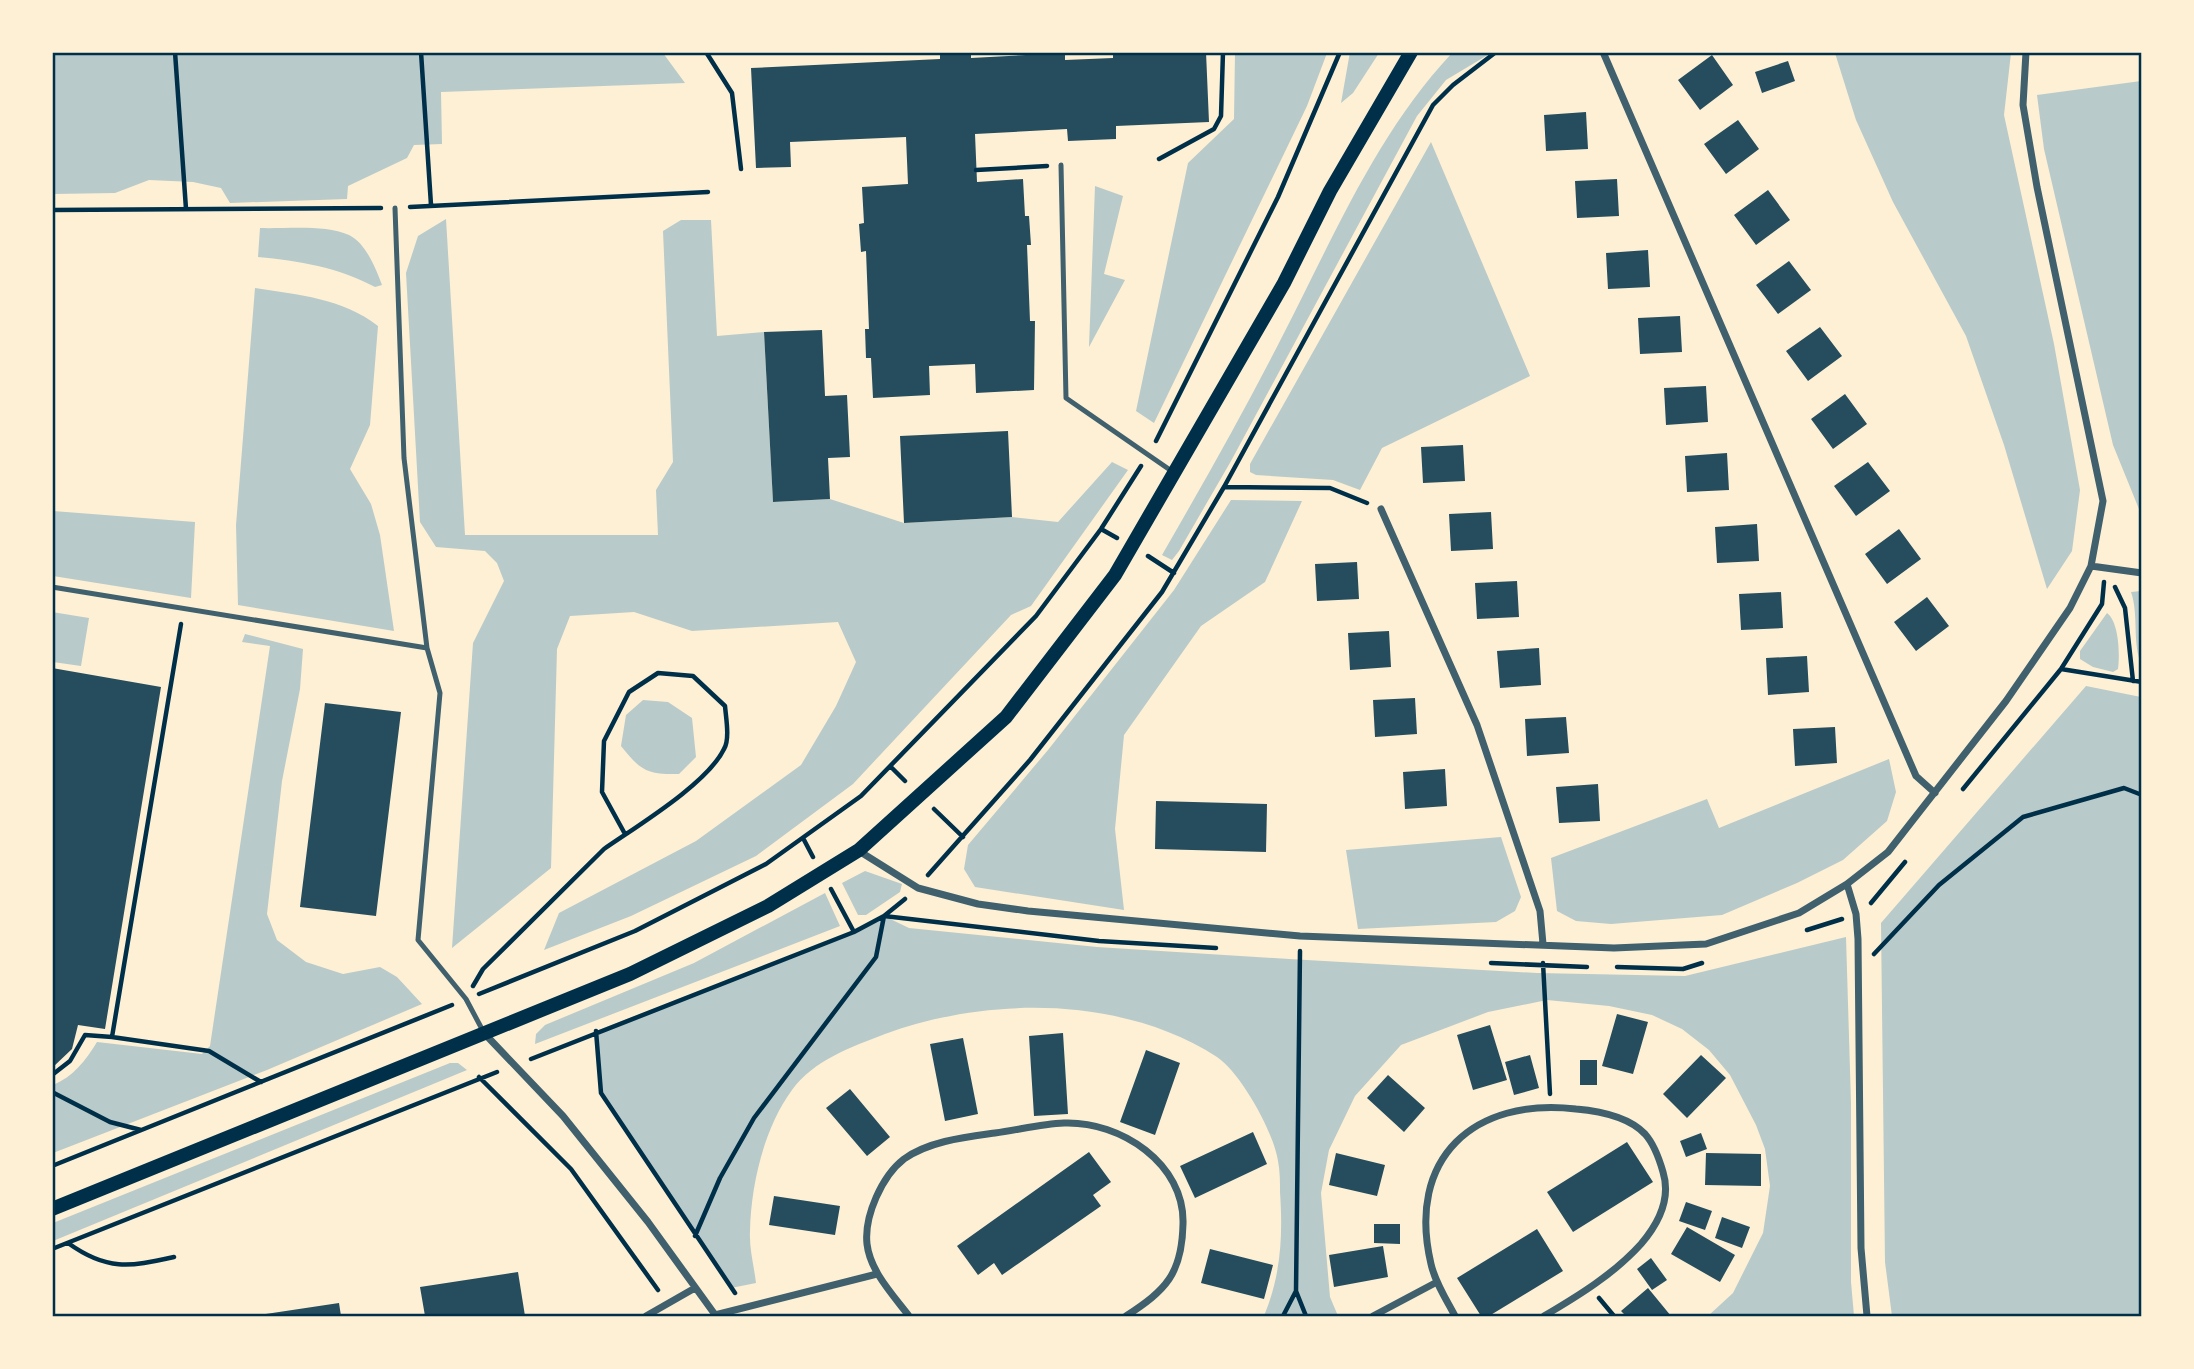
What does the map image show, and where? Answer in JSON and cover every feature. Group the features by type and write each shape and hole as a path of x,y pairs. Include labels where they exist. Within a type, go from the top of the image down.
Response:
{"main road":[{"path":"52,1209 483,1031 630,974 768,906 859,850 1006,717 1115,575 1284,283 1382,97 1411,52"}],"street":[{"path":"1604,52 1916,776 1935,793"},
{"path":"859,850 918,888 978,904 1028,911 1300,936 1614,948 1706,944 1799,913 1847,884 1888,852 1935,793 2049,639 2070,607 2091,566 2104,501 2037,187 2023,104 2026,52"},
{"path":"1381,509 1477,724 1539,911 1543,944"},
{"path":"2091,566 2141,573"},
{"path":"1847,884 1856,914 1860,970 1861,1248 1867,1317"},
{"path":"483,1031 563,1116 715,1316 744,1305 877,1273"},
{"path":"1455,1317 1430,1263 1426,1221 1435,1170 1464,1134 1484,1120 1504,1112 1550,1106 1598,1111 1622,1119 1643,1132 1661,1163 1667,1195 1665,1205 1642,1243 1591,1288 1544,1317"},
{"path":"909,1317 877,1273 867,1245 868,1212 904,1160 936,1144 970,1136 1065,1123 1107,1130 1139,1146 1170,1172 1184,1209 1183,1250 1170,1283 1126,1317"},
{"path":"1373,1317 1437,1282"},
{"path":"646,1317 695,1288"}],"lane":[{"path":"1061,165 1066,398 1175,474"},
{"path":"395,208 404,458 427,648 440,693 418,940 466,999 483,1031"},
{"path":"52,587 427,648"}],"path":[{"path":"175,52 186,209"},
{"path":"421,52 430,205"},
{"path":"706,52 732,93 741,169"},
{"path":"1159,159 1214,129 1221,116 1223,52"},
{"path":"52,1166 635,931 766,864 862,796 1036,616 1101,529 1148,454 1279,197 1340,52"},
{"path":"52,1249 479,1077 514,1066 596,1031 854,932 884,916 918,888 1033,756 1162,592 1224,487 1433,105 1452,85 1496,52"},
{"path":"976,170 1061,165"},
{"path":"52,210 395,208 708,192"},
{"path":"1224,487 1330,488 1381,509"},
{"path":"1959,793 2061,669 2102,604 2106,567"},
{"path":"2106,567 2125,608 2133,681"},
{"path":"112,1037 182,621"},
{"path":"2061,669 2141,682"},
{"path":"466,999 483,969 604,849 625,834 707,774 726,747 725,706 693,676 658,673 629,692 604,741 602,792 625,834"},
{"path":"1860,970 1939,885 2023,817 2124,788 2141,795"},
{"path":"1804,931 1856,914 1883,890 1908,858"},
{"path":"832,891 854,932"},
{"path":"884,916 1099,941 1220,948"},
{"path":"695,1236 720,1178 754,1118 876,957 884,916"},
{"path":"1300,936 1296,1291 1306,1317"},
{"path":"1287,952 1314,954"},
{"path":"1613,967 1683,969 1707,961"},
{"path":"1489,963 1599,967"},
{"path":"1544,966 1550,1106"},
{"path":"596,1031 601,1093 744,1305"},
{"path":"52,1075 70,1061 85,1035 209,1051 261,1082"},
{"path":"479,1077 571,1169 667,1304"},
{"path":"52,1092 110,1122 141,1130"},
{"path":"68,1242 107,1265 137,1265 174,1257"},
{"path":"1283,1317 1296,1291"}],"shaded area":[{"path":"1350,52 1379,53 1353,93 1341,103"},
{"path":"52,53 663,53 685,83 441,92 442,144 414,145 407,158 348,186 347,199 230,203 221,188 193,182 149,180 115,193 53,194"},
{"path":"1235,53 1327,53 1307,106 1154,423 1136,411 1188,163 1234,119"},
{"path":"1452,53 1491,53 1446,80 1417,116 1231,461 1179,551 1172,560 1162,555 1254,391 1358,188 1401,117"},
{"path":"1835,53 2011,53 2004,115 2054,344 2080,490 2072,551 2047,589 2004,445 1966,336 1893,202 1856,120"},
{"path":"2142,81 2141,514 2113,445 2044,149 2037,95"},
{"path":"1431,142 1530,376 1382,448 1360,490 1333,480 1256,475 1250,472 1250,464"},
{"path":"1095,186 1123,196 1104,274 1125,280 1089,347"},
{"path":"446,219 465,535 658,535 656,490 673,462 663,231 681,220 711,220 717,336 764,332 773,502 830,499 904,523 1012,517 1058,522 1112,462 1128,470 1031,606 1011,615 853,784 756,856 631,916 544,950 559,913 696,841 801,765 836,706 856,662 838,622 692,631 634,612 570,616 557,649 551,868 452,948 473,643 504,581 497,563 485,551 436,547 420,522 406,273 418,236"},
{"path":"260,228 317,228 349,235 365,250 382,285 375,287 347,274 318,266 258,257"},
{"path":"255,288 335,304 350,309 378,326 370,425 350,469 371,504 380,535 394,631 238,605 236,525"},
{"path":"1231,500 1302,501 1265,582 1201,626 1124,735 1115,829 1124,910 975,887 964,869 968,845 1048,750 1174,590"},
{"path":"53,511 195,522 191,598 53,576"},
{"path":"2131,592 2142,592 2141,664"},
{"path":"52,612 89,618 81,666 53,662"},
{"path":"2107,613 2114,623 2118,639 2118,669 2113,672 2093,667 2080,659 2080,651"},
{"path":"245,634 303,649 300,689 282,781 267,914 277,940 306,962 343,974 380,967 397,977 422,1004 267,1070 53,1153 53,1085 78,1067 97,1042 202,1054 210,1046 270,646 242,642"},
{"path":"2086,686 2141,697 2141,1316 1892,1316 1885,1262 1881,923"},
{"path":"643,700 668,702 692,718 696,757 679,774 645,769 621,746 626,715"},
{"path":"1889,759 1896,792 1887,821 1843,860 1797,883 1722,915 1611,924 1576,921 1557,911 1551,858 1707,799 1719,828"},
{"path":"1501,837 1521,897 1515,911 1496,922 1358,929 1346,850"},
{"path":"865,871 902,884 900,892 866,915 858,915 842,883"},
{"path":"825,893 840,926 535,1044 536,1034 545,1025 694,963"},
{"path":"884,916 909,928 1097,947 1537,973 1685,976 1846,937 1851,1103 1851,1282 1854,1316 1708,1316 1733,1293 1763,1233 1770,1186 1765,1149 1756,1125 1730,1075 1709,1050 1682,1029 1652,1015 1609,1006 1547,1000 1488,1012 1401,1045 1355,1096 1329,1150 1321,1193 1330,1297 1338,1316 1264,1316 1280,1255 1279,1165 1270,1135 1255,1104 1226,1065 1217,1057 1180,1037 1140,1022 1098,1013 1054,1008 1011,1008 967,1013 925,1022 859,1044 811,1070 782,1105 767,1139 756,1176 750,1231 756,1283 731,1288 601,1093 596,1031 854,932"},
{"path":"450,1063 458,1063 467,1070 53,1241 53,1223"}],"building":[{"path":"940,52 971,52 971,58 1065,53 1065,60 1113,58 1113,52 1206,52 1209,122 1116,126 1116,139 1068,141 1067,129 975,134 977,182 1023,179 1025,216 1029,216 1031,245 1027,245 1030,321 1035,321 1034,390 976,393 975,364 929,366 930,395 873,398 871,358 866,358 865,329 869,329 866,251 861,252 859,224 864,223 862,187 908,184 906,137 790,142 791,167 756,168 751,68 940,59"},
{"path":"1712,55 1733,85 1700,110 1678,80"},
{"path":"1788,61 1795,81 1762,93 1755,72"},
{"path":"1586,112 1588,149 1546,151 1544,115"},
{"path":"1738,120 1759,149 1726,174 1704,144"},
{"path":"1617,179 1619,216 1577,218 1575,181"},
{"path":"1768,190 1790,220 1756,245 1734,215"},
{"path":"1648,250 1650,287 1608,289 1606,253"},
{"path":"1789,261 1811,290 1778,314 1756,285"},
{"path":"1680,316 1682,352 1640,354 1638,318"},
{"path":"1820,327 1842,356 1808,381 1786,351"},
{"path":"822,330 825,396 847,395 850,457 828,458 830,499 773,502 764,332"},
{"path":"1706,386 1708,422 1666,425 1664,388"},
{"path":"1845,394 1867,424 1833,449 1811,419"},
{"path":"1008,431 1012,517 904,523 900,436"},
{"path":"1463,445 1465,481 1423,483 1421,447"},
{"path":"1727,453 1729,490 1687,492 1685,456"},
{"path":"1868,462 1890,491 1856,516 1834,486"},
{"path":"1491,512 1493,549 1451,551 1449,514"},
{"path":"1757,524 1759,561 1717,563 1715,527"},
{"path":"1899,529 1921,559 1887,584 1865,554"},
{"path":"1357,562 1359,599 1317,601 1315,564"},
{"path":"1517,581 1519,617 1477,619 1475,583"},
{"path":"1781,592 1783,628 1741,630 1739,594"},
{"path":"1927,597 1949,626 1916,651 1894,622"},
{"path":"1389,631 1391,667 1350,670 1348,633"},
{"path":"1539,648 1541,685 1500,688 1497,651"},
{"path":"1807,656 1809,692 1768,695 1766,658"},
{"path":"52,668 161,687 105,1029 78,1025 72,1049 52,1068"},
{"path":"1415,698 1417,734 1375,737 1373,700"},
{"path":"325,703 401,712 376,916 300,907"},
{"path":"1566,717 1569,753 1527,756 1525,719"},
{"path":"1835,727 1837,763 1795,766 1793,729"},
{"path":"1445,769 1447,806 1405,809 1403,772"},
{"path":"1598,784 1600,821 1559,823 1556,787"},
{"path":"1156,801 1267,804 1266,852 1155,849"},
{"path":"1617,1014 1648,1022 1633,1074 1602,1066"},
{"path":"1490,1025 1507,1080 1473,1090 1457,1035"},
{"path":"1063,1033 1068,1114 1034,1116 1029,1036"},
{"path":"963,1038 978,1114 945,1121 930,1044"},
{"path":"1146,1050 1180,1063 1155,1135 1120,1122"},
{"path":"1530,1055 1539,1088 1514,1095 1505,1062"},
{"path":"1701,1055 1726,1078 1687,1118 1663,1094"},
{"path":"1580,1060 1597,1060 1597,1085 1580,1085"},
{"path":"1388,1075 1425,1108 1404,1132 1367,1098"},
{"path":"850,1089 890,1137 867,1156 826,1108"},
{"path":"1253,1132 1267,1164 1195,1198 1180,1166"},
{"path":"1701,1133 1707,1149 1686,1157 1680,1141"},
{"path":"1627,1142 1653,1182 1573,1232 1547,1192"},
{"path":"1089,1152 1111,1182 1093,1195 1101,1206 1002,1275 994,1263 978,1275 957,1246"},
{"path":"1336,1153 1385,1165 1377,1196 1329,1185"},
{"path":"1706,1153 1761,1154 1761,1186 1705,1185"},
{"path":"774,1196 840,1206 835,1235 769,1225"},
{"path":"1686,1202 1712,1211 1705,1230 1679,1221"},
{"path":"1722,1217 1750,1227 1742,1248 1715,1238"},
{"path":"1374,1224 1400,1224 1400,1244 1374,1243"},
{"path":"1687,1227 1735,1255 1720,1282 1671,1254"},
{"path":"1537,1229 1563,1271 1489,1316 1481,1316 1457,1278"},
{"path":"1383,1246 1388,1277 1334,1287 1329,1255"},
{"path":"1210,1249 1273,1265 1264,1299 1201,1283"},
{"path":"1651,1258 1667,1280 1652,1290 1637,1269"},
{"path":"518,1272 525,1316 425,1316 420,1287"},
{"path":"1648,1288 1671,1316 1626,1316 1621,1311"},
{"path":"339,1303 341,1316 259,1316 259,1315"}]}
